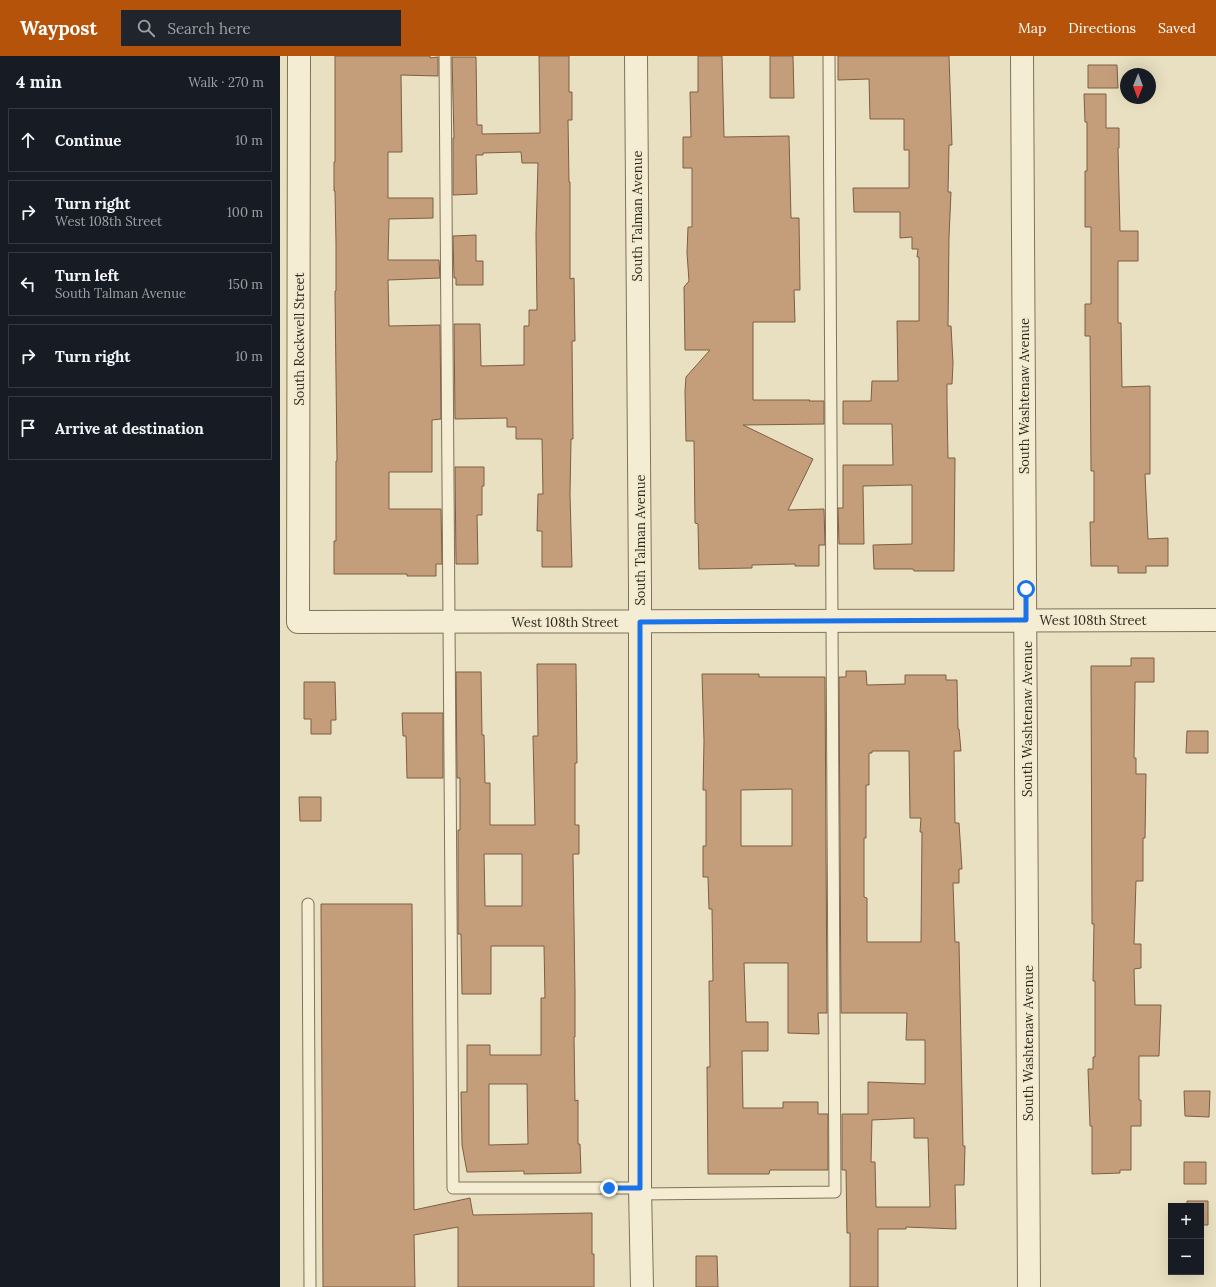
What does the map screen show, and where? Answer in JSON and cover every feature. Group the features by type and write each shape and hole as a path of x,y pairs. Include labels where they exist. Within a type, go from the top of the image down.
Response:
{"street":[{"name":"South Rockwell Street","path":"298,622 299,56"},
{"name":"South Talman Avenue","path":"636,56 640,622 640,1191 642,1287"},
{"name":"South Washtenaw Avenue","path":"1022,56 1029,1287"},
{"name":"West 108th Street","path":"298,622 1216,620"}],"lane":[{"path":"445,56 453,1188 835,1192 830,56"},
{"path":"308,904 310,1287"}],"building":[{"path":"335,56 438,57 438,76 401,75 402,152 388,152 388,198 433,198 433,218 389,219 388,260 439,260 440,278 388,280 389,326 440,325 441,419 432,420 432,472 389,472 389,509 441,509 442,564 436,564 436,576 407,576 407,574 334,574 337,461 335,291 336,243 334,191"},
{"path":"539,56 569,56 569,92 572,92 572,120 568,120 570,182 570,279 574,278 575,341 572,341 573,439 571,439 570,494 572,567 542,567 542,531 537,531 538,494 543,494 542,439 516,439 516,427 507,427 507,418 455,419 454,324 480,324 481,366 524,365 524,326 529,326 529,310 537,310 536,234 538,163 522,163 521,152 483,153 483,155 476,155 477,194 453,195 454,138 452,57 476,57 477,125 482,125 482,134 540,133"},
{"path":"698,56 722,56 724,137 789,136 791,218 799,218 800,290 794,290 795,322 753,322 753,400 824,401 824,424 743,425 813,459 788,510 824,509 825,545 819,545 819,566 795,566 795,564 752,565 752,568 699,569 698,524 695,523 694,441 686,441 685,391 686,377 710,350 685,350 684,287 689,281 687,253 688,227 692,227 692,168 683,168 683,137 691,137 690,92 698,92"},
{"path":"770,56 793,56 794,98 770,98"},
{"path":"838,56 949,56 952,145 949,145 948,192 951,192 948,326 951,326 953,363 952,384 947,384 947,403 948,458 955,458 954,571 874,569 873,545 912,544 912,485 863,486 864,544 839,544 838,508 843,508 843,465 893,465 892,424 843,424 843,401 871,401 872,381 898,381 897,321 919,321 919,257 917,257 918,249 912,249 912,237 900,238 900,212 854,212 853,188 909,188 909,150 904,150 904,119 870,119 869,79 838,80"},
{"path":"1088,65 1117,65 1118,88 1088,88"},
{"path":"1084,94 1106,94 1106,128 1119,128 1120,231 1138,231 1138,261 1118,261 1118,323 1121,323 1122,387 1150,386 1150,474 1145,474 1148,539 1168,538 1168,566 1146,566 1146,573 1118,573 1118,566 1091,566 1090,522 1094,522 1094,471 1091,471 1090,336 1085,336 1085,304 1091,304 1091,227 1085,227 1087,122 1085,122"},
{"path":"476,235 476,261 483,261 483,285 456,285 456,278 454,278 453,236"},
{"path":"455,467 484,467 484,486 482,486 482,515 477,515 478,564 456,564"},
{"path":"1131,658 1154,658 1154,682 1135,682 1134,758 1136,758 1136,774 1146,774 1145,838 1143,838 1143,881 1136,881 1134,944 1141,944 1141,968 1134,969 1135,1005 1161,1005 1159,1056 1139,1056 1139,1100 1141,1100 1141,1126 1131,1126 1131,1170 1120,1170 1120,1173 1092,1174 1092,1126 1090,1126 1088,1069 1093,1069 1093,1057 1095,1057 1095,981 1093,981 1094,924 1092,924 1091,666 1131,666"},
{"path":"537,664 576,664 577,763 575,763 575,825 579,825 579,854 573,854 575,991 574,1037 575,1101 578,1100 578,1144 580,1144 581,1173 524,1174 524,1171 467,1172 462,1145 461,1092 467,1092 467,1045 490,1045 490,1055 541,1055 541,998 545,998 544,946 491,946 491,994 462,994 461,934 458,934 458,830 460,830 460,778 457,778 456,672 481,672 482,735 484,735 485,783 490,783 490,825 535,825 533,736 538,736","holes":["484,854 522,854 522,906 485,906","489,1084 527,1084 528,1144 489,1145"]},
{"path":"846,671 866,671 867,685 905,684 905,675 946,675 946,680 957,680 958,729 961,751 954,751 955,823 959,823 962,869 959,869 959,883 953,883 955,942 959,942 963,1146 965,1146 964,1185 955,1185 956,1229 906,1227 906,1229 878,1229 878,1287 850,1287 850,1233 847,1233 846,1170 842,1170 842,1114 868,1114 868,1082 925,1084 925,1040 906,1040 907,1013 841,1013 839,677 846,677","holes":["872,751 909,751 910,818 921,818 920,832 922,832 921,942 867,942 867,898 864,897 864,838 866,838 866,785 869,785 869,753 872,753","914,1118 914,1138 928,1138 930,1207 876,1207 875,1162 871,1162 872,1120"]},
{"path":"702,674 759,674 759,677 825,677 827,1013 818,1013 819,1034 788,1033 788,963 744,963 746,1022 768,1022 768,1051 742,1051 743,1108 783,1108 783,1102 818,1102 818,1114 828,1114 828,1170 770,1170 769,1174 708,1174 707,1067 710,1067 709,981 713,981 712,909 709,909 708,877 703,877 703,846 706,846 706,790 703,790 704,741","holes":["792,789 792,846 741,846 741,790"]},
{"path":"304,682 335,682 336,720 331,720 331,734 311,734 311,719 304,719"},
{"path":"402,713 443,713 443,778 407,778 406,736 403,736"},
{"path":"1187,731 1208,731 1208,753 1186,753"},
{"path":"299,797 321,797 321,821 300,821"},
{"path":"321,904 412,904 414,1210 470,1198 473,1215 592,1213 594,1287 458,1287 458,1227 414,1235 415,1287 323,1287"},
{"path":"1184,1091 1210,1091 1209,1117 1185,1116"},
{"path":"1184,1162 1206,1162 1206,1184 1184,1184"},
{"path":"1187,1201 1208,1201 1208,1225 1204,1225 1204,1203 1187,1203"},
{"path":"696,1256 717,1256 718,1287 696,1287"}],"route":[{"path":"609,1188 640,1188 640,622 1026,620 1026,589"}]}
